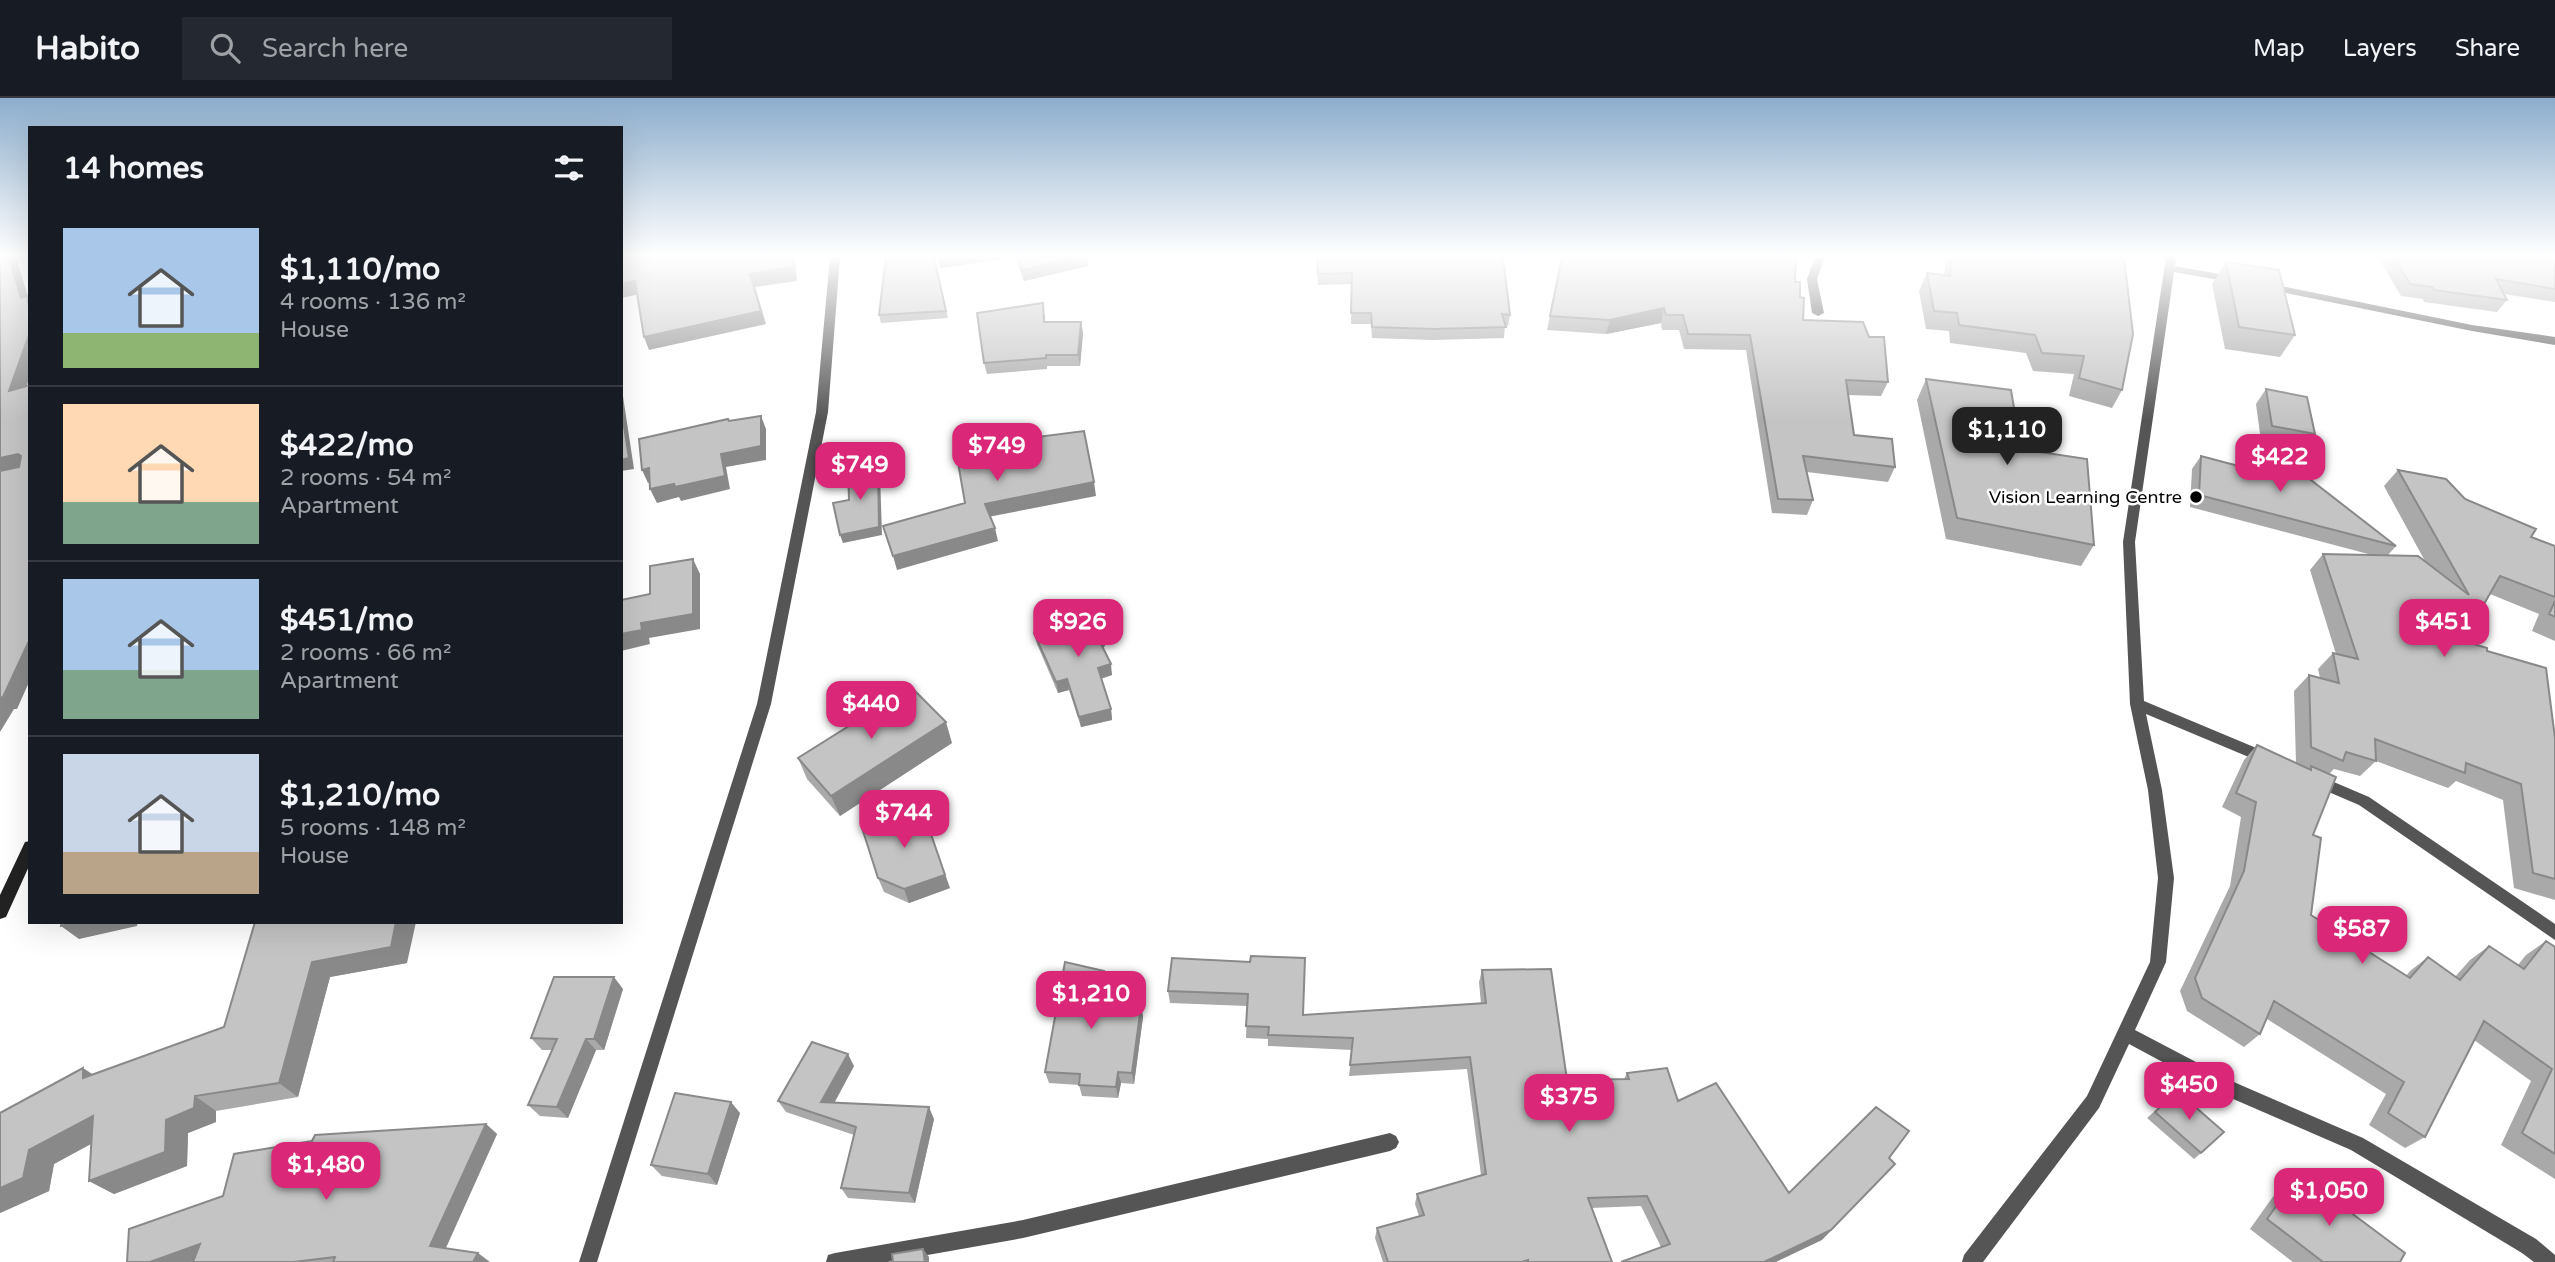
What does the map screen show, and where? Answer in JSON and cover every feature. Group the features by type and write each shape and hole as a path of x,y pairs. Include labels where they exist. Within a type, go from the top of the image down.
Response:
{"main road":[{"path":"0,912 28,851"}],"street":[{"path":"589,1262 764,704 822,412 830,311"},
{"path":"1971,1262 2093,1102 2158,962 2166,878 2155,790 2137,704 2129,542 2163,311"},
{"path":"2395,311 2472,328 2555,341"},
{"path":"2137,704 2278,764"},
{"path":"2303,775 2364,802 2555,933"},
{"path":"2125,1033 2230,1089 2357,1144 2529,1246 2548,1262"},
{"path":"835,1262 1023,1229 1390,1142"}],"building":[{"path":"0,311 28,311 28,338 9,391 28,386 28,643 3,697 0,698 0,471 19,467 21,456 18,454 0,458"},
{"path":"640,311 760,311 644,337"},
{"path":"879,311 941,311 879,315"},
{"path":"1043,311 1044,322 1081,322 1078,355 1046,355 1046,358 984,363 977,313"},
{"path":"1510,311 1510,315 1502,314 1506,327 1434,329 1372,327 1371,313 1351,313"},
{"path":"1551,311 1649,311 1610,320 1550,316"},
{"path":"1665,311 1803,311 1803,320 1863,322 1869,337 1884,337 1888,382 1846,380 1854,435 1892,439 1895,467 1803,456 1813,500 1778,499 1750,335 1688,334 1683,315 1666,315"},
{"path":"1938,311 2130,311 2133,334 2122,390 2079,378 2084,356 2042,353 2035,335 1959,325 1957,313"},
{"path":"2236,311 2289,311 2295,335 2239,327"},
{"path":"1926,379 2011,390 2021,449 2087,459 2094,545 1957,518"},
{"path":"2266,389 2307,397 2315,434 2272,426"},
{"path":"761,416 761,446 721,454 725,476 675,487 674,484 650,489 649,468 642,470 639,439 728,419"},
{"path":"623,420 629,458 623,460"},
{"path":"1020,427 1022,439 1084,431 1094,482 985,504 995,528 893,556 883,526 965,503 954,439"},
{"path":"2243,455 2289,463 2396,546 2199,495 2201,456 2246,468"},
{"path":"878,466 879,527 840,535 833,503 849,500 848,470"},
{"path":"2398,470 2446,479 2465,499 2536,529 2531,537 2555,546 2555,597 2500,576 2463,641 2546,668 2555,738 2555,879 2533,873 2521,784 2466,763 2465,773 2375,739 2376,761 2346,752 2343,761 2311,747 2309,675 2339,683 2333,653 2358,659 2323,554 2418,556 2469,595"},
{"path":"693,559 693,614 641,623 642,630 623,634 623,600 650,594 650,566"},
{"path":"2555,601 2555,617 2549,614"},
{"path":"1089,607 1103,635 1098,638 1111,664 1098,668 1111,709 1079,717 1067,679 1056,682 1034,633"},
{"path":"911,687 946,722 831,796 798,758"},
{"path":"2257,745 2311,770 2311,766 2336,777 2313,835 2321,838 2311,915 2410,978 2428,957 2460,980 2489,946 2524,969 2546,941 2555,947 2555,1154 2522,1133 2552,1069 2484,1021 2425,1137 2388,1113 2404,1082 2274,1001 2260,1034 2202,998 2195,978 2244,871 2256,802 2236,793"},
{"path":"922,808 945,875 904,889 878,878 862,828"},
{"path":"254,924 396,924 391,947 312,962 279,1083 195,1096 194,1108 166,1120 165,1152 89,1181 93,1116 29,1150 23,1178 0,1188 0,1113 83,1068 83,1078 224,1027"},
{"path":"1251,956 1305,958 1303,1015 1486,1003 1482,970 1551,969 1567,1080 1629,1079 1627,1073 1667,1068 1678,1101 1716,1083 1789,1193 1876,1107 1909,1131 1889,1158 1895,1164 1831,1230 1764,1262 1621,1262 1670,1244 1647,1196 1588,1198 1612,1262 1388,1262 1377,1228 1424,1215 1417,1194 1486,1174 1470,1057 1350,1065 1353,1038 1268,1035 1269,1027 1246,1026 1248,994 1168,991 1172,958 1250,962"},
{"path":"1065,962 1104,971 1093,1002 1141,1006 1132,1073 1118,1072 1116,1087 1079,1085 1080,1074 1045,1072"},
{"path":"554,977 614,977 594,1039 586,1039 557,1107 528,1105 557,1039 531,1038"},
{"path":"812,1042 848,1054 821,1102 929,1107 909,1193 841,1188 856,1127 778,1101"},
{"path":"2177,1091 2224,1132 2201,1153 2155,1112"},
{"path":"675,1093 731,1102 708,1174 651,1165"},
{"path":"486,1124 430,1246 478,1253 473,1262 333,1262 335,1257 294,1262 193,1262 200,1244 150,1262 127,1262 129,1229 223,1196 234,1154 312,1141 315,1135"},
{"path":"2299,1174 2405,1253 2400,1262 2323,1262 2267,1219"},
{"path":"923,1249 925,1262 889,1262 893,1261 892,1254"}],"place":[{"name":"Vision Learning Centre","path":"2196,497"}]}
